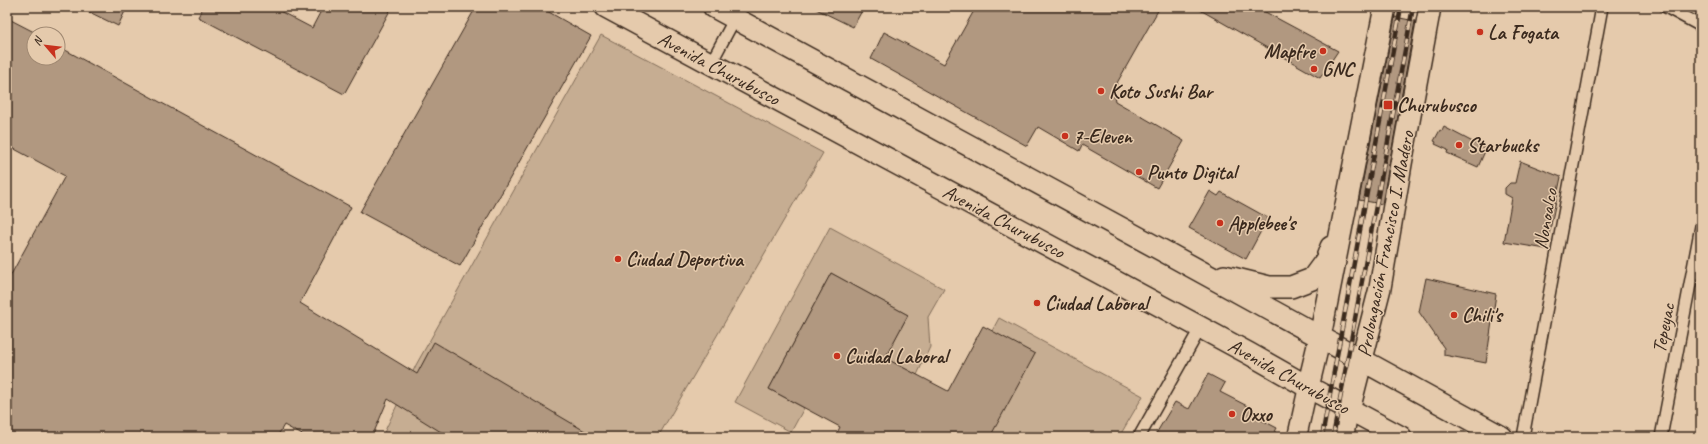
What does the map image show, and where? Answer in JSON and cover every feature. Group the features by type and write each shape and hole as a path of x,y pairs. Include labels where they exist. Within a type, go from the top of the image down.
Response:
{"highway":[{"name":"Avenida Churubusco","path":"606,7 1201,327 1349,410 1401,437"},
{"path":"714,7 738,13 1502,437"},
{"path":"1308,387 1320,337 1385,7"},
{"name":"Prolongación Francisco I. Madero","path":"1349,410 1363,360 1380,288 1430,7"},
{"path":"1199,270 1269,287 1291,287 1312,279 1326,260 1346,207"}],"main road":[{"path":"1297,437 1308,387"},
{"path":"1344,437 1349,410"}],"street":[{"name":"Nonoalco","path":"1523,437 1602,7"},
{"path":"1666,7 1701,26"},
{"path":"711,63 738,13"},
{"name":"Tepeyac","path":"1661,437 1701,226"},
{"path":"1139,437 1201,327"}],"shaded area":[{"name":"Ciudad Deportiva","path":"601,35 823,153 658,437 382,437 416,365"},
{"path":"830,227 944,289 928,317 930,347 917,375 885,358 908,315 831,273 769,389 804,408 791,432 735,402"},
{"path":"999,318 1143,396 1119,437 990,437 992,331"}],"building":[{"path":"79,7 127,7 118,26"},
{"path":"203,7 272,7 312,28 323,7 392,7 344,94 198,17"},
{"path":"476,7 540,7 591,36 460,266 360,212"},
{"path":"812,7 864,7 853,27"},
{"path":"976,7 1160,7 1113,90 1115,101 1184,141 1157,188 1082,145 1079,151 1038,127 1027,146 871,59 884,32 944,64"},
{"path":"1195,7 1256,7 1338,51 1320,78"},
{"path":"1395,17 1415,21 1382,204 1359,200"},
{"path":"7,18 26,28 26,66 66,66 66,50 351,207 300,303 417,374 434,342 595,437 449,437 388,399 372,437 306,437 284,425 277,437 7,437 7,282 65,176 7,145"},
{"path":"1444,127 1486,149 1478,167 1447,153 1448,150 1435,144 1436,142 1434,141 1440,130 1442,131"},
{"path":"1520,161 1561,177 1546,249 1504,242 1512,198 1505,194 1505,188 1510,183 1515,183"},
{"path":"1210,191 1218,196 1221,192 1268,218 1246,259 1189,228"},
{"name":"Cuidad Laboral","path":"831,273 908,315 885,358 948,391 983,326 1035,354 990,437 881,437 873,433 871,437 835,437 840,427 769,389"},
{"path":"1426,278 1496,294 1486,363 1444,355 1444,348 1419,312"},
{"path":"1208,374 1225,383 1220,392 1253,409 1250,414 1277,428 1272,437 1154,437 1175,402 1189,409"}],"railway":[{"path":"1322,437 1401,7"},
{"path":"1333,437 1413,7"}],"place":[{"name":"La Fogata","path":"1480,32"},
{"name":"Mapfre","path":"1323,51"},
{"name":"GNC","path":"1314,69"},
{"name":"Koto Sushi Bar","path":"1101,91"},
{"name":"Churubusco","path":"1388,105"},
{"name":"7-Eleven","path":"1065,136"},
{"name":"Starbucks","path":"1459,145"},
{"name":"Punto Digital","path":"1139,172"},
{"name":"Applebee's","path":"1220,223"},
{"name":"Ciudad Deportiva","path":"618,259"},
{"name":"Ciudad Laboral","path":"1037,303"},
{"name":"Chili's","path":"1454,315"},
{"name":"Cuidad Laboral","path":"837,356"},
{"name":"Oxxo","path":"1232,414"}]}
